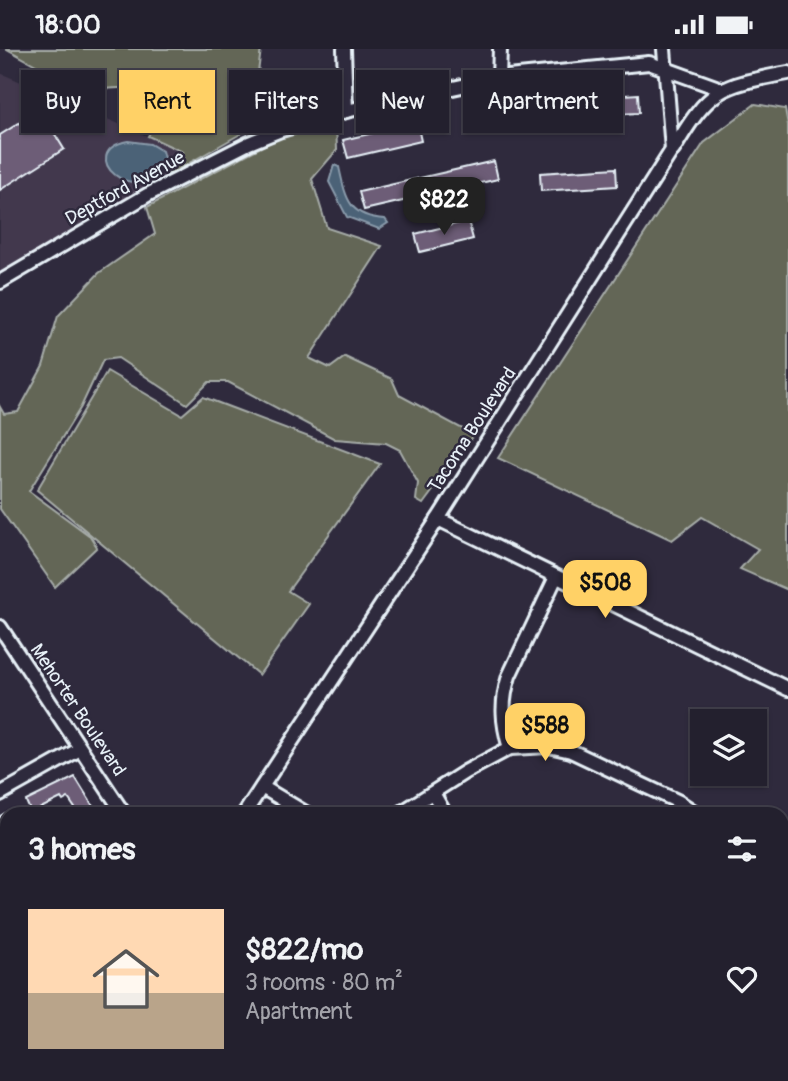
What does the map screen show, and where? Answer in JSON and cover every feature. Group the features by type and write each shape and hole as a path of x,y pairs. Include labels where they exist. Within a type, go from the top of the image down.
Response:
{"street":[{"path":"344,49 345,111"},
{"path":"499,70 500,49"},
{"path":"664,49 672,150"},
{"name":"Deptford Avenue","path":"579,70 649,63 721,89"},
{"path":"672,150 707,99 721,89 749,80 788,73"},
{"name":"Deptford Avenue","path":"0,282 109,216 270,134 345,111 463,86"},
{"name":"Tacoma Boulevard","path":"249,807 438,519 672,150"},
{"path":"438,519 788,689"},
{"path":"510,748 503,719 504,691 556,577"},
{"name":"Mehorter Boulevard","path":"0,627 5,646 119,807"},
{"path":"410,807 510,748 549,746 571,751 686,807"},
{"path":"0,794 80,749"},
{"path":"262,787 295,807"},
{"path":"433,793 441,807"}],"shaded area":[{"path":"0,73 21,82 21,133 105,133 105,118 119,124 119,133 140,133 184,152 168,176 0,277"}],"green space":[{"path":"7,49 261,49 258,70 229,70 229,133 242,133 168,175 183,152 148,136 150,133 215,133 215,70 119,70 119,88 105,89 105,70 45,70"},
{"path":"755,104 785,109 788,125 788,590 740,569 758,549 702,517 672,540 498,458 704,143"},
{"path":"296,133 336,133 337,150 312,179 327,228 382,246 309,358 330,368 345,357 392,379 399,395 474,435 423,504 416,500 418,483 400,450 386,443 335,439 228,382 209,382 187,404 118,358 103,360 81,407 29,491 90,536 97,547 55,587 0,509 0,407 4,414 18,412 43,366 58,316 99,273 155,234 147,207 280,137"},
{"path":"107,371 182,415 203,397 380,464 288,591 309,604 259,675 37,490"}],"water":[{"path":"128,141 150,144 162,151 165,162 153,176 140,182 126,181 115,175 108,166 106,156 112,147"},
{"path":"334,165 339,167 347,197 356,210 373,218 385,219 388,223 379,229 347,217 329,182"}],"building":[{"path":"638,94 639,113 623,114 623,95"},
{"path":"21,122 21,133 54,133 64,149 0,190 0,135"},
{"path":"373,133 419,133 421,141 348,158 343,140"},
{"path":"494,161 498,179 364,210 359,192"},
{"path":"616,168 617,186 541,191 540,173"},
{"path":"468,221 473,239 420,252 415,234"},
{"path":"75,777 94,807 74,807 68,798 63,801 61,798 43,807 28,807 26,801"}]}
